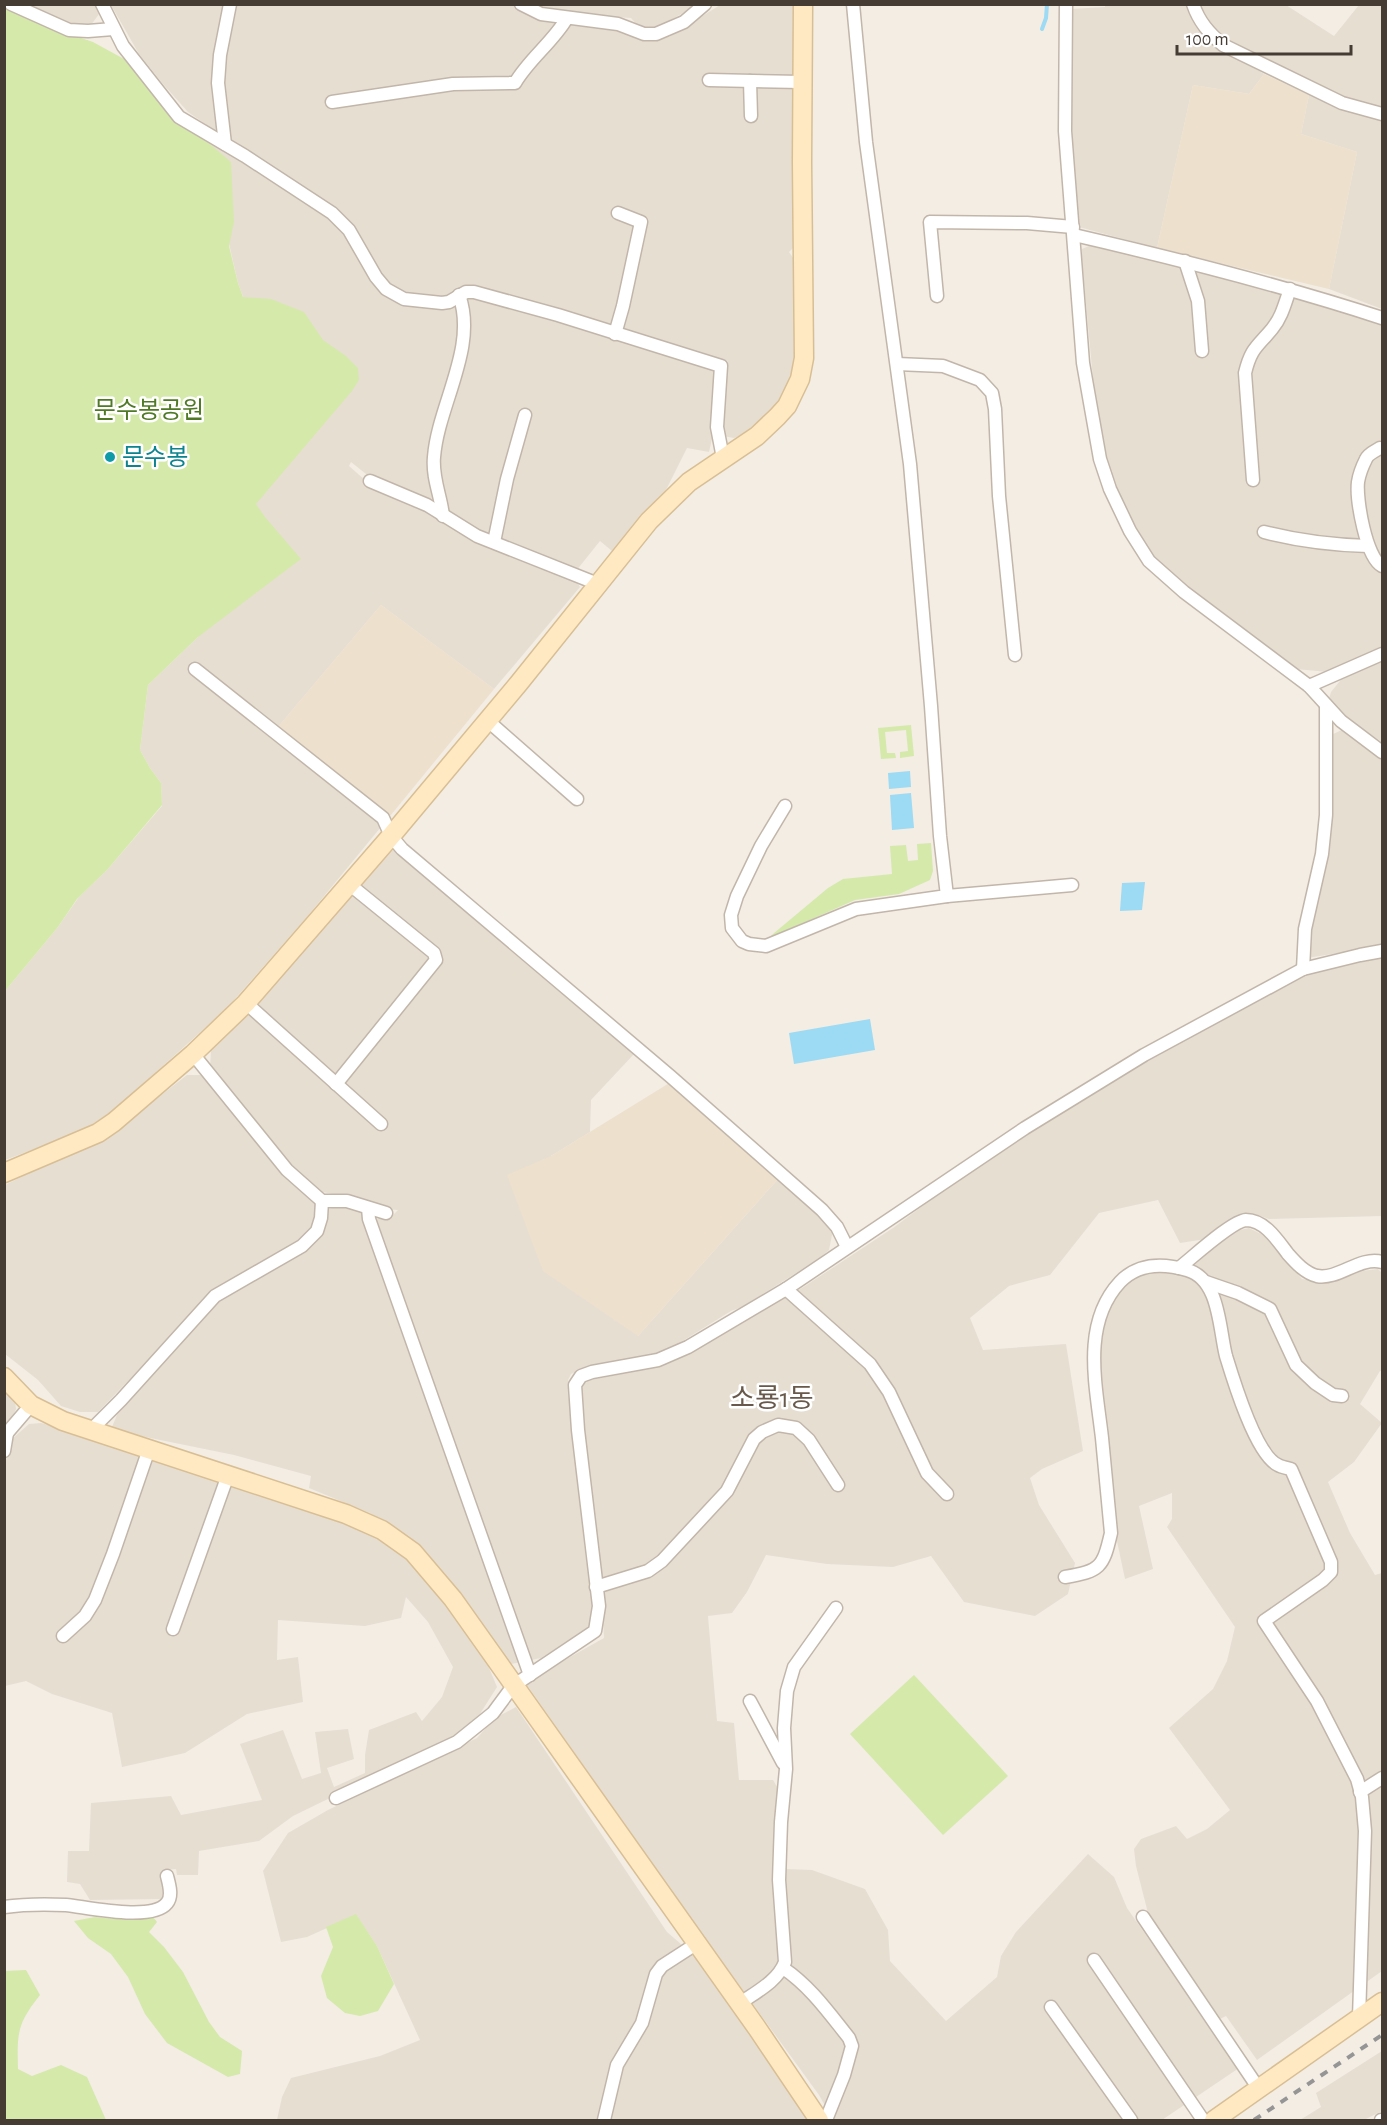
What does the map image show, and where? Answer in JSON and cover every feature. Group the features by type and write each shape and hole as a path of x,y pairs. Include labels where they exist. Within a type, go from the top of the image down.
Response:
{"street":[{"path":"10,4 69,30 88,32 113,28"},
{"path":"102,4 123,46 179,117 332,213 349,230 376,277 394,294 412,301 442,303 449,302 466,292 474,292 721,366 717,427 723,458"},
{"path":"225,144 218,83 220,55 230,4"},
{"path":"521,4 541,14 618,24 644,34 656,34 684,22 705,4"},
{"path":"4,1173 98,1133 114,1122 193,1054 246,1003 391,836 519,683 649,521 689,482 757,436 787,406 800,379 804,358 801,82 803,4"},
{"path":"853,4 866,142 910,464 940,836 947,896"},
{"path":"1066,4 1065,131 1083,363 1097,444 1110,489 1130,531 1149,561 1184,592 1310,686 1341,721 1383,752"},
{"path":"1193,4 1197,18 1223,45 1342,103 1383,114"},
{"path":"332,102 453,84 515,83 521,73 560,30 567,18"},
{"path":"709,80 801,82"},
{"path":"750,81 751,116"},
{"path":"615,334 641,222 618,213"},
{"path":"937,296 930,222 1027,223 1073,231 1290,289 1383,318"},
{"path":"1185,261 1198,301 1202,351"},
{"path":"1253,480 1245,374 1248,360 1256,345 1281,315 1290,289"},
{"path":"443,516 442,503 434,476 434,457 444,408 463,344 463,312 459,295"},
{"path":"897,364 943,366 980,380 992,393 995,410 999,496 1015,655"},
{"path":"494,542 507,479 525,415"},
{"path":"1380,448 1367,457 1358,483 1368,546 1378,564 1383,566"},
{"path":"370,481 427,505 477,537 598,584"},
{"path":"1264,532 1297,540 1368,546"},
{"path":"1310,686 1383,654"},
{"path":"195,669 383,818 391,836 402,849 670,1076 822,1210 837,1227 847,1246"},
{"path":"1303,969 1305,929 1322,854 1326,815 1326,705"},
{"path":"487,720 577,799"},
{"path":"785,806 761,846 737,896 731,915 732,928 741,941 749,945 766,946 856,909 947,896 1072,885"},
{"path":"336,1084 436,960 434,953 349,884"},
{"path":"336,1798 458,1742 493,1713 513,1686 595,1631 599,1606 578,1430 575,1385 581,1376 658,1360 688,1347 786,1289 1025,1128 1144,1055 1303,969 1383,951"},
{"path":"246,1003 381,1124"},
{"path":"193,1054 287,1170 322,1201 347,1201 386,1213"},
{"path":"90,1431 215,1296 302,1246 317,1231 321,1218 322,1201"},
{"path":"368,1208 369,1219 530,1675"},
{"path":"1179,1268 1232,1226 1246,1220 1258,1223 1273,1234 1306,1272 1319,1276 1331,1275 1363,1262 1383,1262"},
{"path":"1065,1576 1092,1572 1106,1557 1111,1533 1094,1366 1095,1335 1099,1315 1109,1294 1135,1269 1172,1265 1192,1271 1206,1282 1238,1293 1270,1309 1296,1365 1315,1383 1333,1395 1342,1396"},
{"path":"1206,1282 1217,1305 1226,1355 1250,1425 1269,1458 1277,1465 1291,1469 1332,1562 1331,1572 1323,1580 1264,1621 1317,1701 1357,1779 1365,1831 1359,2018"},
{"path":"786,1289 870,1364 890,1392 927,1473 947,1494"},
{"path":"4,1377 31,1405 63,1421 346,1514 382,1530 413,1552 453,1599 819,2121"},
{"path":"4,1451 6,1433 31,1405"},
{"path":"596,1587 648,1570 662,1561 727,1491 754,1440 762,1432 778,1425 796,1428 809,1440 838,1485"},
{"path":"63,1636 85,1616 94,1600 113,1554 149,1449"},
{"path":"173,1629 228,1475"},
{"path":"739,2004 772,1981 785,1962 779,1880 786,1769 784,1728 787,1691 794,1667 836,1608"},
{"path":"750,1701 786,1769"},
{"path":"1360,1792 1383,1778"},
{"path":"4,1907 28,1903 68,1905 120,1913 148,1911 160,1908 167,1902 170,1894 167,1876"},
{"path":"1143,1917 1259,2089"},
{"path":"604,2121 617,2065 642,2023 656,1974 662,1966 696,1944"},
{"path":"1094,1960 1203,2121"},
{"path":"783,1968 795,1976 814,1995 849,2038 852,2046 844,2075 826,2121"},
{"path":"1214,2121 1383,2002"},
{"path":"1051,2007 1131,2121"}],"shaded area":[{"path":"1105,4 1191,5 1225,50 1264,74 1249,94 1193,85 1157,248 1079,227 1070,103 1071,9 1105,7"},
{"path":"24,5 99,5 99,14 91,25 75,29"},
{"path":"111,5 514,5 560,24 618,29 643,38 669,37 720,5 797,5 798,243 789,252 796,262 797,355 784,393 759,428 734,438 723,436 722,407 728,361 495,293 446,299 399,293 383,278 354,228 188,112 139,54"},
{"path":"527,5 697,5 653,30 641,29 631,18 557,13"},
{"path":"1199,5 1286,5 1334,36 1359,5 1382,5 1382,110 1361,106 1222,40 1206,20"},
{"path":"1264,74 1309,95 1301,134 1357,152 1329,289 1157,248 1193,85 1249,94"},
{"path":"1309,95 1382,117 1382,309 1329,289 1357,152 1301,134"},
{"path":"207,139 328,215 350,239 371,277 411,305 466,294 714,368 716,373 712,439 709,452 687,448 664,494 612,551 600,541 576,571 495,541 371,478 351,462 349,466 365,480 577,582 580,587 494,689 381,605 278,727 390,816 306,918 226,1009 115,1109 82,1131 5,1160 5,991 58,927 79,897 108,869 162,806 161,783 140,750 148,685 198,637 255,505 245,302 238,283"},
{"path":"1091,245 1178,263 1382,324 1382,647 1328,672 1296,669 1253,635 1187,589 1152,557 1126,512 1105,457 1095,400 1082,261 1082,249"},
{"path":"381,605 494,689 390,816 278,727"},
{"path":"1382,661 1382,742 1328,702 1331,692 1344,676"},
{"path":"1346,728 1382,756 1382,946 1307,958 1331,735"},
{"path":"394,849 634,1054 591,1100 590,1132 551,1156 638,1336 779,1178 806,1199 833,1230 829,1250 820,1258 668,1350 653,1357 579,1370 571,1374 568,1380 592,1603 592,1626 541,1658 511,1664 493,1644 440,1569 414,1542 370,1513 309,1488 311,1476 234,1455 121,1432 112,1427 119,1410 211,1303 307,1249 329,1209 345,1204 362,1211 367,1221 392,1216 398,1210 385,1209 354,1198 317,1191 289,1165 210,1069 211,1049"},
{"path":"1382,955 1382,1216 1269,1219 1255,1214 1235,1220 1206,1239 1180,1243 1158,1200 1099,1213 1050,1275 1009,1286 970,1318 983,1350 1066,1344 1083,1451 1042,1469 1030,1478 1039,1505 1075,1563 1068,1594 1035,1616 964,1602 931,1556 893,1567 827,1564 766,1555 747,1592 732,1613 708,1616 717,1721 734,1723 739,1780 773,1780 788,1805 785,1869 812,1870 865,1889 888,1930 890,1961 946,2021 997,1977 1001,1956 1016,1932 1088,1854 1114,1877 1127,1908 1239,2068 1162,2120 833,2120 819,2095 699,1930 527,1685 604,1638 601,1573 586,1460 581,1390 586,1381 642,1370 674,1359 802,1288 893,1228 980,1163 1110,1080 1213,1020 1297,979 1352,959"},
{"path":"187,1075 205,1075 285,1177 315,1200 318,1206 314,1223 303,1240 182,1325 98,1412 80,1412 61,1406 38,1380 5,1354 5,1185 93,1142 132,1118"},
{"path":"671,1082 779,1178 638,1336 543,1271 507,1175 551,1156"},
{"path":"1249,1228 1267,1237 1302,1279 1321,1282 1354,1272 1378,1269 1382,1273 1382,1371 1360,1404 1382,1423 1354,1462 1328,1482 1350,1533 1375,1575 1382,1573 1382,1971 1257,2060 1226,2016 1218,2020 1150,1921 1136,1866 1134,1849 1141,1839 1176,1826 1187,1839 1207,1829 1230,1810 1169,1728 1213,1689 1227,1661 1235,1627 1167,1527 1172,1519 1172,1493 1139,1506 1153,1569 1125,1579 1115,1532 1113,1487 1099,1360 1102,1322 1119,1287 1147,1271 1180,1271 1194,1264 1207,1251 1236,1231"},
{"path":"5,1390 15,1402 16,1409 5,1435"},
{"path":"41,1423 84,1434 357,1526 398,1549 415,1560 481,1649 497,1687 478,1717 449,1740 293,1816 259,1841 199,1851 198,1875 177,1875 176,1869 163,1870 164,1899 90,1900 80,1884 67,1882 68,1851 89,1851 91,1803 171,1796 181,1815 262,1800 240,1744 283,1730 302,1779 321,1773 315,1732 348,1729 354,1759 327,1768 334,1787 365,1773 369,1730 416,1712 422,1721 442,1697 453,1667 428,1622 406,1597 401,1618 365,1626 278,1620 277,1660 298,1657 303,1702 247,1714 185,1753 122,1767 112,1713 52,1694 26,1681 5,1686 5,1463 12,1439 29,1424"},
{"path":"516,1707 667,1932 696,1957 810,2120 277,2120 282,2097 291,2078 380,2056 420,2040 377,1946 356,1915 307,1937 281,1942 263,1871 288,1833 328,1810 477,1738 495,1718"},
{"path":"1382,2051 1382,2111 1364,2120 1300,2120 1321,2107 1316,2093"}],"green space":[{"name":"문수봉공원","path":"8,4 66,33 93,42 124,59 173,118 231,162 234,222 229,246 243,297 271,299 304,312 323,340 346,356 358,368 359,380 256,504 301,559 198,637 148,685 140,750 161,783 162,805 108,869 77,899 58,927 5,991 4,5"},
{"path":"911,725 914,756 900,758 900,752 908,751 906,730 885,732 887,753 895,753 896,758 881,759 878,728"},
{"path":"931,843 933,871 930,880 899,894 855,900 767,939 828,888 843,879 892,874 890,846 906,845 908,861 918,860 917,844"},
{"path":"914,1675 1008,1776 943,1835 850,1734"},
{"path":"356,1914 377,1946 394,1984 378,2011 360,2016 345,2013 327,1998 321,1976 333,1947 326,1927"},
{"path":"95,1917 114,1919 153,1917 157,1922 149,1932 183,1972 209,2022 220,2037 242,2051 240,2074 228,2077 167,2043 145,2014 128,1977 111,1954 88,1938 74,1921"},
{"path":"26,1970 40,1995 20,2029 18,2069 32,2076 61,2065 87,2077 106,2120 5,2120 5,1971"}],"water":[{"path":"910,771 911,787 889,789 888,773"},
{"path":"911,793 914,828 892,830 890,795"},
{"path":"1145,882 1142,910 1120,911 1122,883"},
{"path":"870,1019 875,1050 794,1064 789,1033"}],"waterway":[{"path":"1042,29 1047,4"}],"railway":[{"path":"1254,2120 1382,2035"}],"place":[{"name":"문수봉","path":"110,457"}],"district":[{"name":"소룡1동","path":"772,1398"}]}
